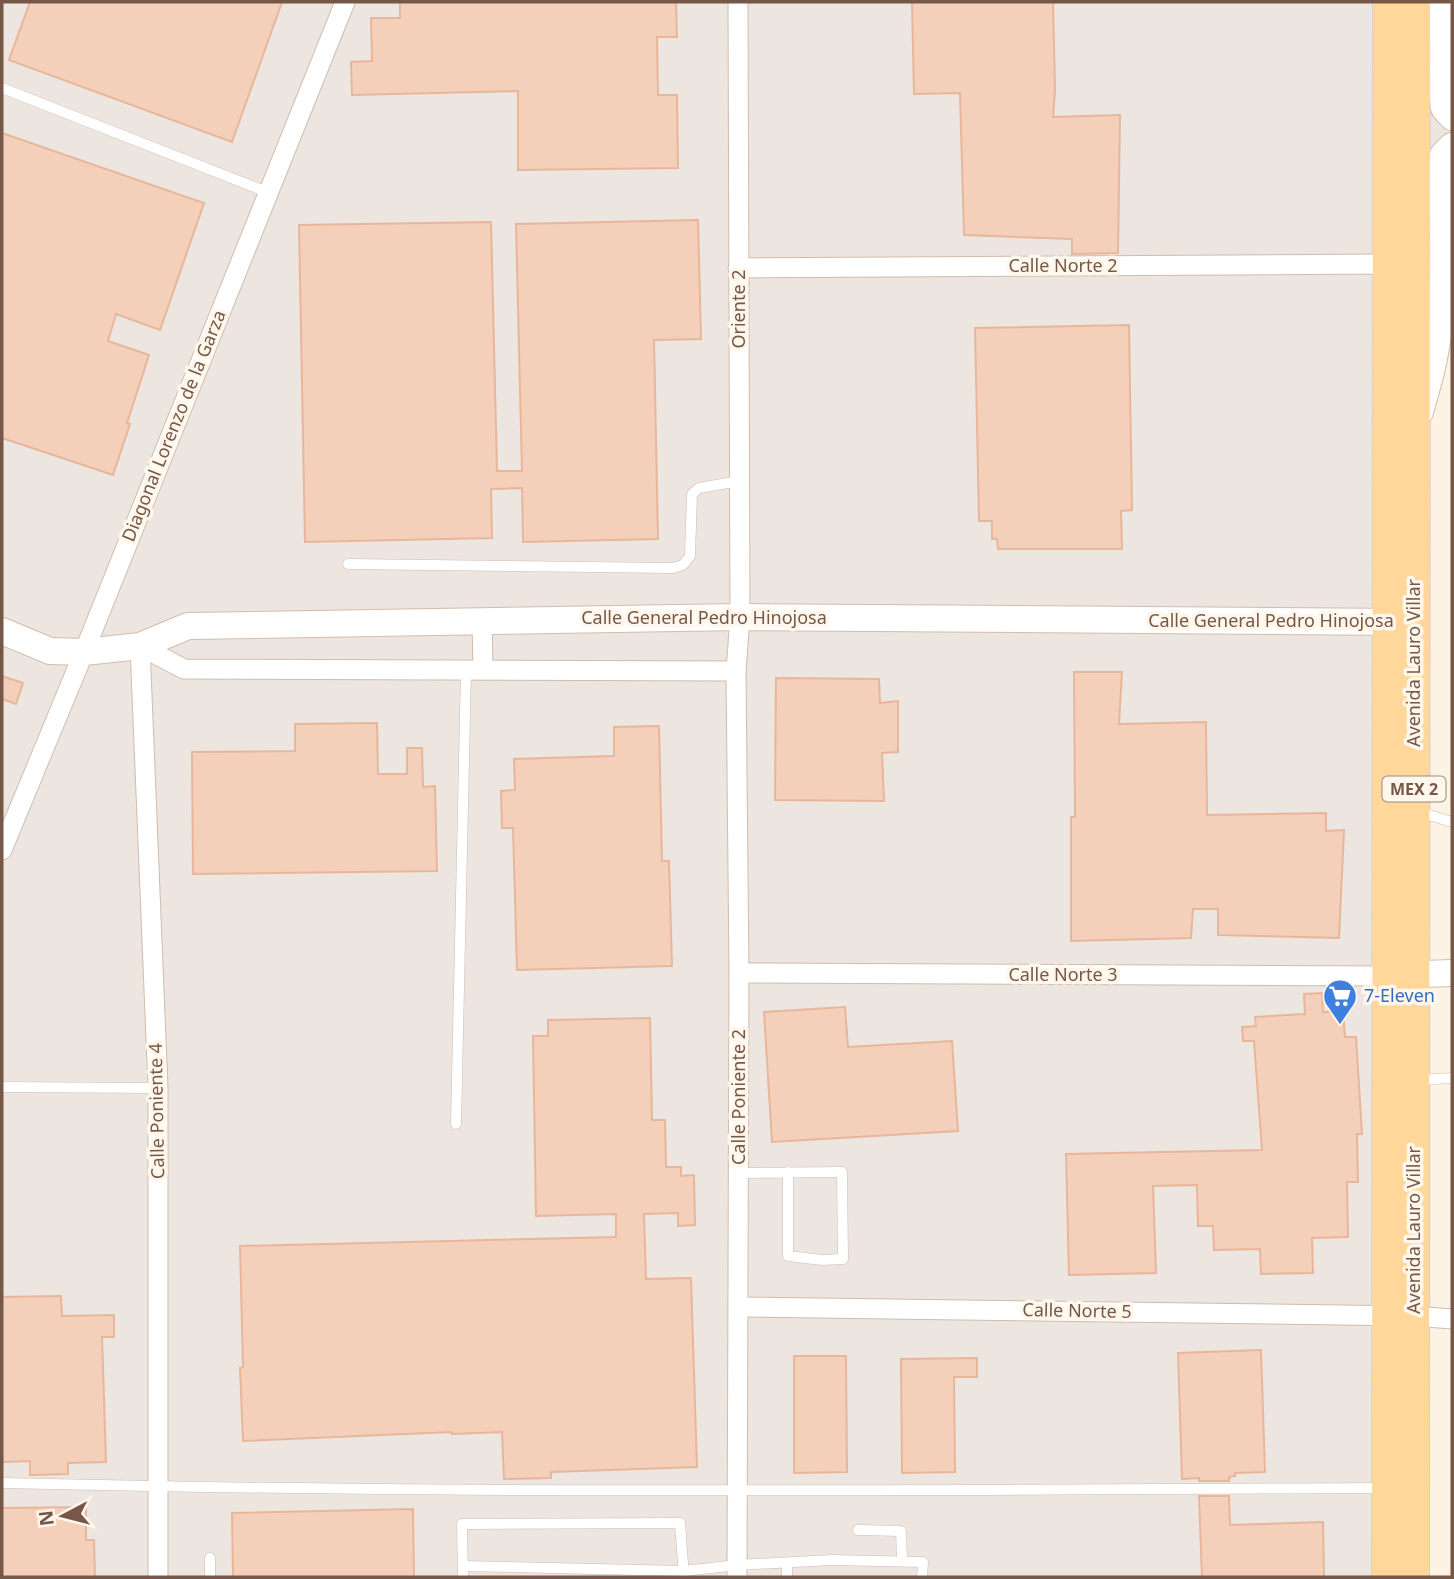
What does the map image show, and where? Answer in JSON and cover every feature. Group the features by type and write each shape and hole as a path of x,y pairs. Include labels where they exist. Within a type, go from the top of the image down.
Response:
{"main road":[{"name":"Avenida Lauro Villar","path":"1388,2 1388,264 1401,622 1401,1315 1414,1577"},
{"name":"Avenida Lauro Villar","path":"1387,1577 1388,1488 1415,1080 1401,975 1415,810 1401,622 1413,438 1415,2"}],"street":[{"name":"Diagonal Lorenzo de la Garza","path":"2,850 345,2"},
{"name":"Oriente 2","path":"738,2 740,617"},
{"path":"1443,2 1443,98 1444,108 1452,117"},
{"path":"1413,438 1434,363 1439,327 1442,296 1442,163 1443,155 1452,146"},
{"name":"Calle Norte 2","path":"738,268 1388,264"},
{"name":"Calle General Pedro Hinojosa","path":"2,631 50,651 84,652 140,646 188,626 740,617 1401,622"},
{"name":"Calle Poniente 2","path":"737,1571 739,973 736,671 740,617"},
{"path":"474,670 482,620"},
{"path":"140,646 184,669 736,671"},
{"name":"Calle Poniente 4","path":"140,646 158,1088 158,1577"},
{"name":"Calle Norte 3","path":"739,973 1401,975"},
{"path":"1401,975 1452,973"},
{"name":"Calle Norte 5","path":"739,1307 1401,1315 1452,1319"}],"lane":[{"path":"2,88 267,192"},
{"path":"348,564 673,568 683,565 690,556 692,494 699,488 739,481"},
{"path":"456,1124 474,670"},
{"path":"1415,810 1452,822"},
{"path":"1415,1080 1452,1078"},
{"path":"2,1087 158,1088"},
{"path":"739,1173 788,1172 842,1171 843,1259 821,1260 788,1256 788,1172"},
{"path":"2,1483 158,1487 739,1490 1388,1488"},
{"path":"463,1577 462,1524 680,1523 684,1574"},
{"path":"858,1530 901,1531 902,1560"},
{"path":"210,1558 210,1577"},
{"path":"463,1566 684,1574 737,1571 787,1563 902,1560 923,1562 922,1577"},
{"path":"787,1563 787,1577"}],"shaded area":[{"path":"2,2 1452,2 1452,157 1388,156 1377,1577 2,1577"}],"building":[{"path":"30,2 282,2 232,142 9,60"},
{"path":"400,2 676,2 677,37 657,37 658,95 677,95 678,168 518,170 518,91 352,95 351,62 372,61 371,18 400,18"},
{"path":"912,2 1053,2 1053,117 1120,115 1118,253 1072,254 1072,239 964,235 960,93 914,94"},
{"path":"2,133 204,203 160,330 116,314 108,341 149,355 113,475 2,438"},
{"path":"698,220 701,339 654,340 658,539 523,542 522,488 491,489 492,538 305,542 299,225 491,222 497,471 522,471 516,224"},
{"path":"1129,325 1132,510 1121,511 1122,549 998,549 997,539 992,539 992,521 979,521 975,328"},
{"path":"1074,672 1122,672 1119,724 1206,722 1207,815 1326,813 1326,831 1344,830 1339,938 1218,935 1218,909 1193,909 1191,938 1071,941 1071,817 1075,817"},
{"path":"2,676 23,683 16,704 2,699"},
{"path":"776,678 879,679 880,703 898,701 898,752 882,753 884,801 775,800"},
{"path":"377,723 378,774 407,774 407,748 422,748 423,787 435,786 437,871 193,874 192,752 295,751 295,724"},
{"path":"659,726 662,861 669,861 672,966 517,970 513,828 502,828 501,791 515,790 514,759 614,756 614,727"},
{"path":"1322,993 1323,1012 1343,1011 1345,1037 1356,1037 1362,1134 1357,1134 1358,1182 1347,1182 1348,1237 1312,1238 1313,1273 1261,1274 1260,1249 1214,1250 1213,1226 1198,1226 1197,1185 1153,1186 1156,1273 1069,1275 1066,1154 1262,1150 1254,1041 1243,1041 1242,1027 1256,1026 1255,1017 1305,1014 1304,994"},
{"path":"845,1007 848,1047 952,1041 958,1131 772,1142 764,1012"},
{"path":"650,1018 652,1120 665,1120 666,1167 681,1167 681,1176 694,1175 695,1225 678,1226 678,1213 644,1214 646,1279 691,1278 697,1467 551,1472 551,1478 504,1479 502,1432 243,1441 240,1246 616,1237 616,1214 536,1216 533,1036 548,1036 548,1020"},
{"path":"61,1296 62,1316 114,1315 114,1337 102,1337 106,1462 68,1463 68,1474 30,1475 30,1461 2,1462 2,1297"},
{"path":"1261,1350 1265,1472 1235,1473 1235,1476 1229,1477 1229,1481 1182,1479 1178,1353"},
{"path":"794,1356 846,1356 847,1472 794,1473"},
{"path":"977,1358 977,1377 954,1377 955,1472 902,1473 901,1359"},
{"path":"1199,1496 1229,1496 1230,1525 1323,1522 1324,1577 1202,1577"},
{"path":"86,1507 86,1540 94,1540 95,1577 2,1577 2,1508"},
{"path":"413,1509 414,1577 233,1577 232,1513"}],"place":[{"name":"7-Eleven","path":"1340,1026"}]}
